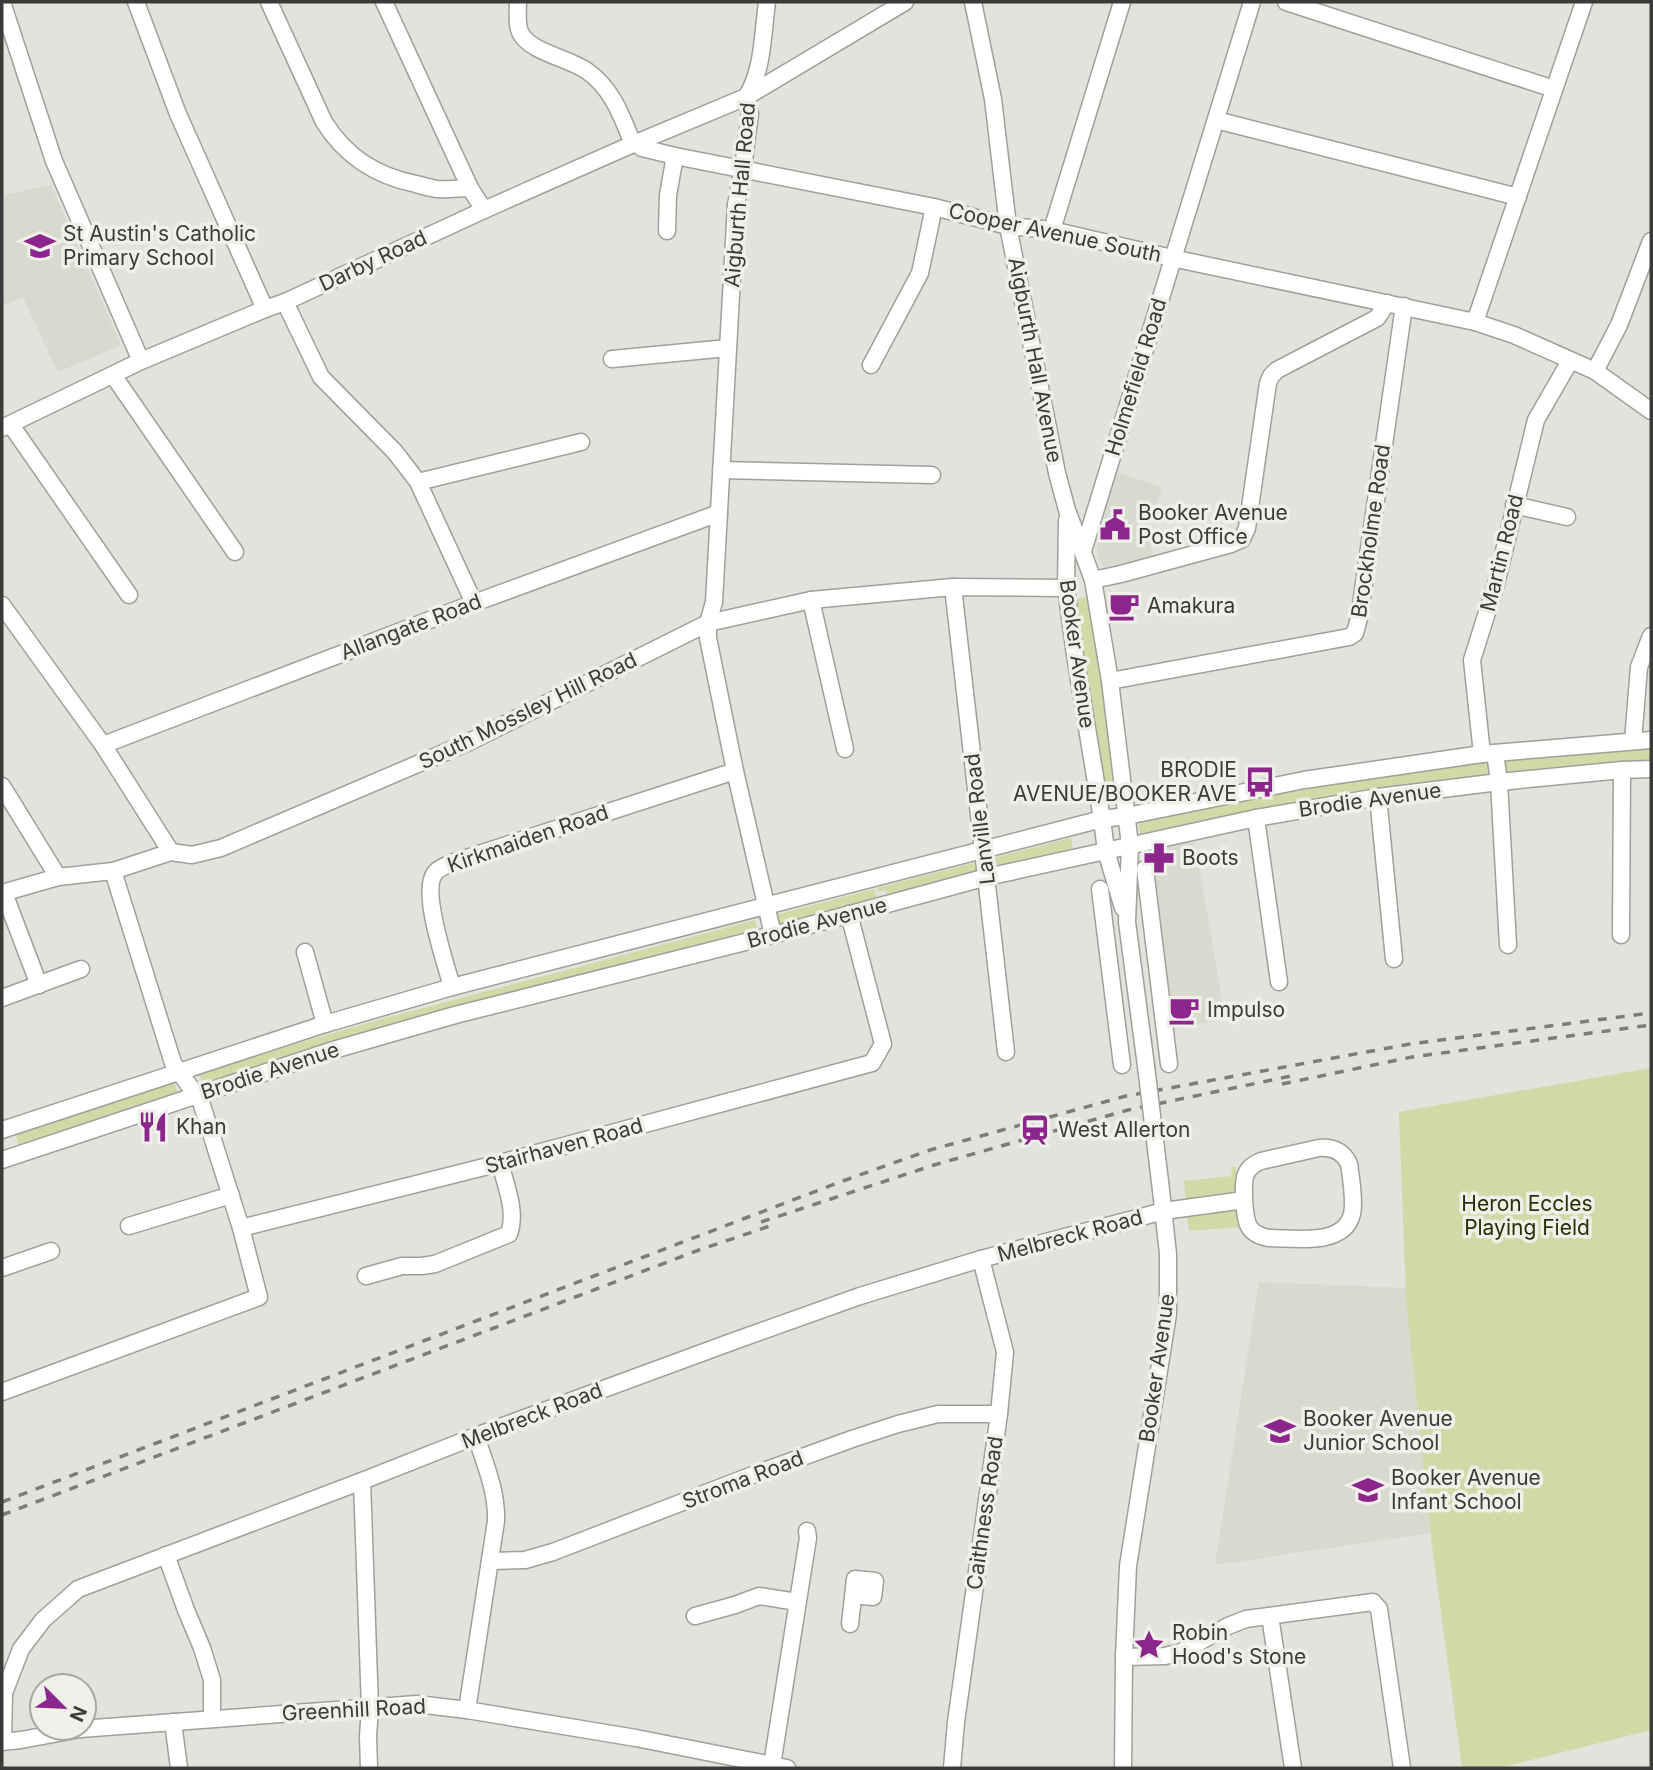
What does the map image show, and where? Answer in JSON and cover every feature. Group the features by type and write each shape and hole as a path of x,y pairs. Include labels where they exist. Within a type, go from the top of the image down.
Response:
{"street":[{"path":"2,2 54,160 141,361"},
{"path":"136,2 178,114 265,309"},
{"path":"269,2 324,122 345,149 370,168 395,180 436,189 470,188"},
{"path":"384,2 470,188 484,210"},
{"path":"518,2 520,33 526,41 588,71 607,90 635,143"},
{"name":"Aigburth Hall Road","path":"767,2 758,72 754,86 746,97 750,114 736,205 714,602 708,623 708,638 773,935"},
{"name":"Darby Road","path":"6,426 141,361 285,302 484,210 746,97 905,2"},
{"name":"Aigburth Hall Avenue","path":"973,2 993,99 1009,226 1057,473 1067,510"},
{"path":"1052,230 1122,2"},
{"name":"Holmefield Road","path":"1083,551 1252,2"},
{"path":"1286,2 1554,89"},
{"path":"1475,322 1584,2"},
{"path":"1216,120 1518,197"},
{"name":"Cooper Avenue South","path":"635,143 642,148 675,156 934,207 1009,226 1052,230 1475,322 1514,335 1595,371 1651,411"},
{"path":"666,231 668,195 675,156"},
{"path":"871,365 920,273 934,207"},
{"path":"1595,371 1619,325 1651,241"},
{"path":"285,302 321,376 395,452 418,482 474,603"},
{"path":"1093,580 1242,539 1248,528 1271,376 1277,370 1377,318 1387,303"},
{"name":"Brockholme Road","path":"1110,681 1349,637 1355,633 1404,306"},
{"path":"612,359 728,348"},
{"name":"Martin Road","path":"1508,945 1499,782 1489,754 1472,660 1496,584 1536,419 1570,360"},
{"path":"113,375 236,552"},
{"path":"6,426 129,595"},
{"path":"418,482 581,442"},
{"path":"721,470 932,475"},
{"path":"1514,505 1567,517"},
{"name":"Booker Avenue","path":"1067,510 1093,580 1110,681 1130,845 1127,922"},
{"name":"Booker Avenue","path":"1067,510 1066,588 1106,851 1127,922 1164,1211 1169,1274 1168,1314 1128,1566 1124,1657 1124,1768"},
{"name":"Allangate Road","path":"103,745 474,603 719,513"},
{"name":"South Mossley Hill Road","path":"3,893 58,877 113,871 171,852 192,855 222,848 469,742 708,623 811,600 953,587 1066,588"},
{"name":"Lanville Road","path":"953,587 1006,1052"},
{"path":"811,600 845,749"},
{"path":"2,605 103,745 171,852"},
{"path":"1633,741 1639,667 1651,636"},
{"name":"Brodie Avenue","path":"3,1130 180,1070 452,987 1102,819 1304,780 1489,754 1651,740"},
{"name":"Brodie Avenue","path":"7,1158 330,1051 455,1015 773,935 987,877 1256,818 1378,797 1499,782 1651,769"},
{"path":"1621,935 1622,770"},
{"name":"Kirkmaiden Road","path":"452,987 431,907 429,886 435,872 454,862 735,771"},
{"path":"2,786 58,877"},
{"path":"1378,797 1394,959"},
{"path":"1256,818 1279,982"},
{"path":"2,1392 258,1297 241,1228 201,1102 173,1063 113,871"},
{"path":"1129,884 1146,875 1169,1064"},
{"path":"1100,889 1122,1065"},
{"path":"3,893 39,985"},
{"name":"Stairhaven Road","path":"241,1228 500,1163 872,1063 883,1044 849,914"},
{"path":"305,952 325,1024"},
{"path":"1111,973 1157,967"},
{"path":"2,998 81,969"},
{"path":"3,1130 7,1158"},
{"path":"1327,1148 1346,1157 1349,1164 1352,1210 1346,1226 1335,1235 1261,1236 1247,1224 1244,1200 1247,1169 1261,1161 1327,1148"},
{"path":"375,1278 402,1266 435,1264 509,1234 513,1224 512,1213 500,1163"},
{"path":"129,1226 231,1195"},
{"name":"Melbreck Road","path":"2,1741 4,1693 20,1649 43,1620 78,1589 475,1436 860,1296 981,1259 1164,1211 1244,1200"},
{"path":"2,1268 51,1251"},
{"name":"Caithness Road","path":"951,1768 1005,1352 981,1259"},
{"name":"Stroma Road","path":"490,1562 524,1560 553,1552 750,1476 898,1424 938,1414 999,1414"},
{"path":"467,1710 496,1521 496,1504 475,1436"},
{"path":"362,1481 370,1708 369,1768"},
{"path":"780,1766 807,1531"},
{"path":"166,1555 212,1680 212,1718"},
{"path":"850,1624 853,1595"},
{"path":"695,1616 759,1596 797,1602"},
{"path":"1124,1657 1165,1656 1181,1652 1246,1619 1369,1602 1378,1606 1402,1768"},
{"path":"1270,1616 1293,1768"},
{"name":"Greenhill Road","path":"2,1741 80,1729 417,1704 636,1738 780,1766"},
{"path":"173,1722 179,1768"}],"shaded area":[{"name":"St Austin's Catholic Primary School","path":"51,185 121,345 58,372 23,297 2,306 2,196"},
{"path":"1116,472 1162,487 1147,530 1153,558 1106,568 1097,554 1098,542"},
{"path":"1195,842 1225,1019 1171,1029 1148,851"},
{"path":"1259,1282 1406,1288 1431,1533 1215,1565"}],"green space":[{"path":"1090,596 1119,802 1104,805 1076,599"},
{"path":"1651,748 1651,762 1505,774 1503,760 1507,758"},
{"path":"1485,762 1490,766 1489,772 1475,778 1140,836 1139,824 1145,820 1272,793"},
{"path":"1071,838 1073,854 992,873 992,858"},
{"path":"977,862 981,874 888,896 886,890 878,892 877,888"},
{"path":"874,889 879,903 779,929 775,915"},
{"path":"755,920 759,935 203,1086 198,1072 389,1017"},
{"name":"Heron Eccles Playing Field","path":"1651,1068 1651,1730 1499,1768 1462,1768 1432,1545 1406,1298 1399,1112"},
{"path":"173,1079 176,1094 19,1147 15,1131"},
{"path":"1231,1167 1236,1167 1235,1192 1186,1199 1184,1181 1232,1176"},
{"path":"1236,1209 1239,1211 1241,1227 1189,1231 1189,1215"}],"railway":[{"path":"2,1502 930,1150 1126,1096 1410,1044 1651,1013"},
{"path":"1282,1084 1412,1057 1651,1025"},
{"path":"761,1222 934,1165 1128,1110 1291,1076"},
{"path":"2,1515 699,1250 773,1225"}],"place":[{"name":"St Austin's Catholic Primary School","path":"40,246"},
{"name":"Booker Avenue Post Office","path":"1115,525"},
{"name":"Amakura","path":"1124,606"},
{"name":"BRODIE AVENUE/BOOKER AVE","path":"1260,782"},
{"name":"Boots","path":"1159,858"},
{"name":"Impulso","path":"1184,1010"},
{"name":"Khan","path":"153,1127"},
{"name":"West Allerton","path":"1035,1130"},
{"name":"Booker Avenue Junior School","path":"1280,1431"},
{"name":"Booker Avenue Infant School","path":"1368,1490"},
{"name":"Robin Hood's Stone","path":"1149,1645"}]}
